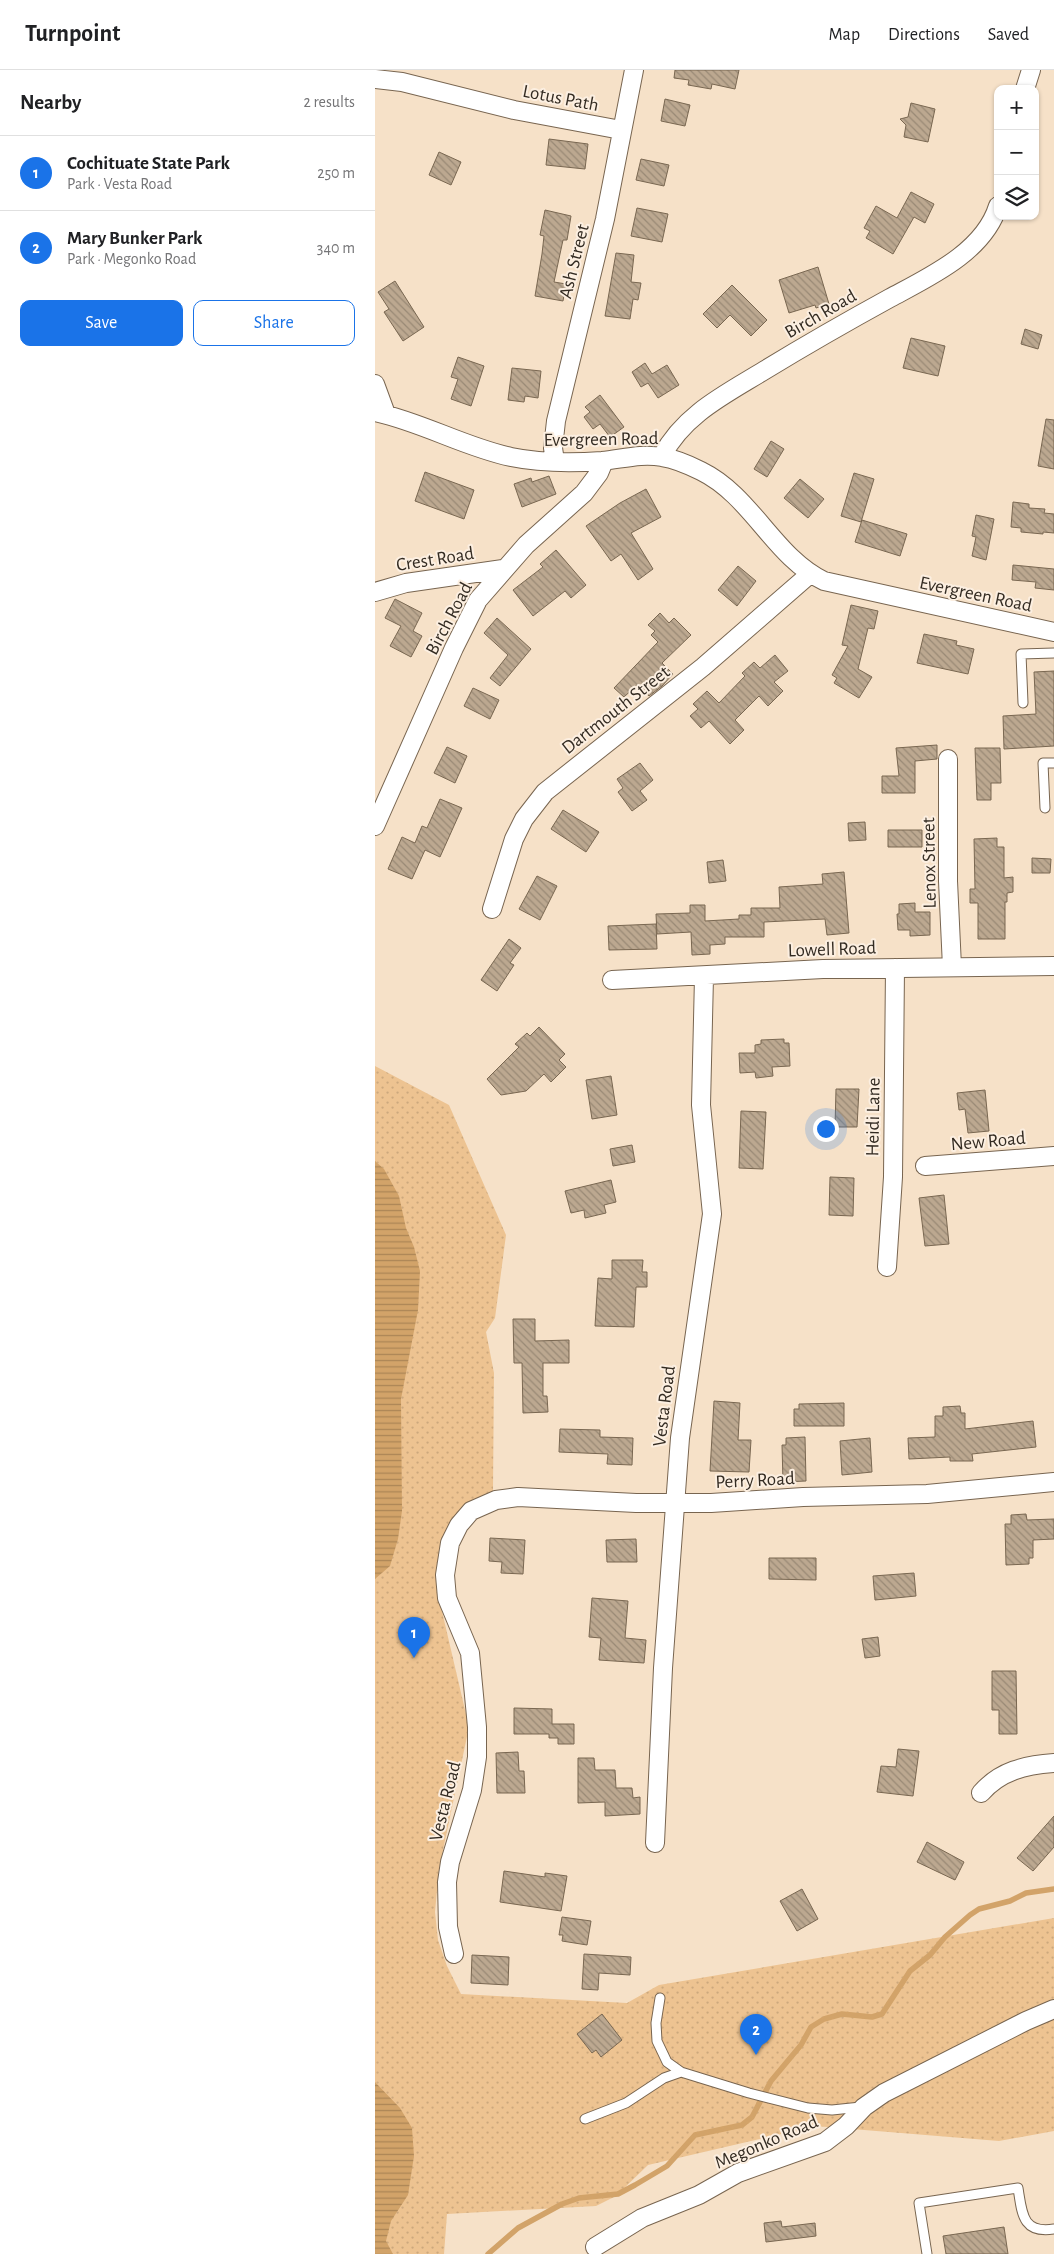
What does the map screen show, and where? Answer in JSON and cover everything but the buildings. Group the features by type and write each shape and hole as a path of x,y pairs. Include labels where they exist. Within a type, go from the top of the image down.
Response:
{"street":[{"name":"Ash Street","path":"555,461 553,448 556,421 605,219 634,70"},
{"path":"1026,85 1031,70"},
{"name":"Lotus Path","path":"375,79 402,82 521,112 621,130"},
{"name":"Birch Road","path":"662,456 669,443 698,412 822,335 918,283 962,254 989,225 994,214"},
{"path":"375,384 381,413"},
{"name":"Evergreen Road","path":"381,413 489,451 532,460 604,460 662,456 703,472 723,484 742,501 797,563 810,574 837,585 1054,632"},
{"name":"Birch Road","path":"375,826 467,620 479,600 503,569 551,520 584,493 599,473 604,460"},
{"name":"Crest Road","path":"375,592 406,583 503,569"},
{"name":"Dartmouth Street","path":"492,909 514,839 524,819 545,792 703,667 810,574"},
{"name":"Lenox Street","path":"948,759 948,863 952,967"},
{"name":"Lowell Road","path":"612,980 704,977 823,969 1054,966"},
{"name":"Heidi Lane","path":"887,1267 893,1177 895,968"},
{"name":"Vesta Road","path":"655,1843 663,1668 682,1421 712,1214 701,1105 704,977"},
{"name":"New Road","path":"925,1166 1054,1156"},
{"name":"Perry Road","path":"465,1518 479,1506 517,1498 675,1504 927,1494 1054,1482"},
{"name":"Vesta Road","path":"454,1954 448,1927 447,1882 450,1862 472,1790 477,1757 477,1727 470,1653 447,1598 445,1575 450,1543 465,1518"},
{"path":"981,1793 995,1779 1013,1770 1054,1763"},
{"name":"Megonko Road","path":"595,2247 642,2218 699,2195 738,2173 825,2142 884,2092 1025,2020 1054,2009"}],"lane":[{"path":"1023,703 1021,654 1054,653"},
{"path":"1045,808 1043,763 1054,763"},
{"path":"659,1998 656,2023 657,2041 667,2062 681,2072 749,2094 819,2110 864,2107"},
{"path":"585,2120 626,2102 665,2078 681,2072"},
{"path":"927,2254 919,2203 1018,2188 1022,2213 1031,2227 1038,2230 1054,2229"}],"shaded area":[{"path":"375,1066 449,1105 506,1235 495,1318 486,1332 494,1373 493,1491 466,1508 456,1519 443,1543 438,1573 437,1590 469,1727 439,1869 435,1912 438,1940 447,1966 461,1994 627,2003 659,1985 1054,1918 1054,2131 999,2141 815,2126 648,2165 616,2196 596,2206 447,2214 444,2254 375,2254"},
{"path":"375,1161 384,1169 399,1196 406,1228 414,1247 420,1271 418,1310 401,1399 402,1511 398,1539 390,1566 375,1579"},
{"path":"375,2082 400,2108 412,2128 414,2156 408,2195 391,2221 386,2241 393,2254 375,2254"}],"waterway":[{"path":"488,2254 518,2228 562,2204 579,2198 618,2194 635,2185 667,2166 695,2135 742,2125 752,2117 771,2081 801,2045 811,2027 824,2019 842,2014 872,2017 882,2014 910,1971 930,1955 945,1937 970,1915 979,1909 1010,1901 1026,1893 1054,1889"}],"place":[{"name":"Cochituate State Park","path":"414,1658"},
{"name":"Mary Bunker Park","path":"756,2055"}]}
